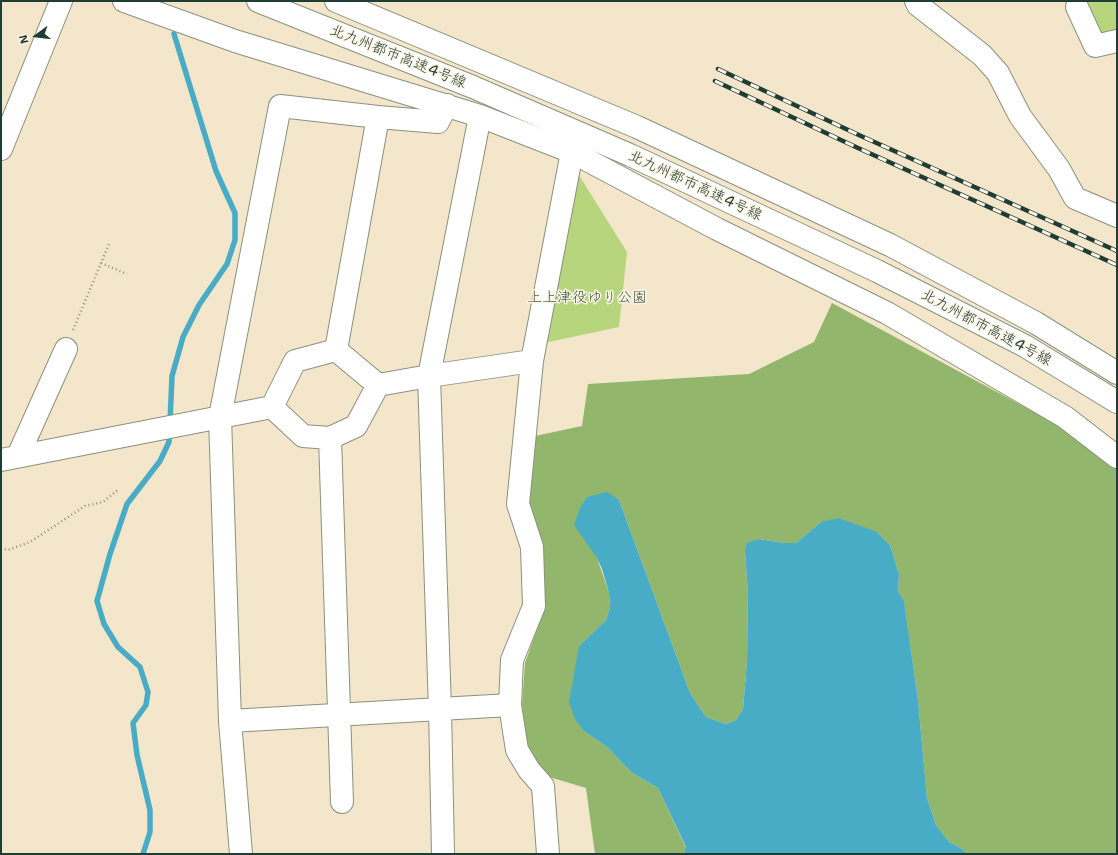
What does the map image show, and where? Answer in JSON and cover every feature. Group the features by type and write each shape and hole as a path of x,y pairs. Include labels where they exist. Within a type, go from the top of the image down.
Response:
{"main road":[{"path":"1,149 61,1"},
{"path":"124,1 235,41 480,116 572,152 717,229 887,313 1065,417 1117,457"},
{"name":"北九州都市高速4号線","path":"258,1 473,87 715,195 877,271 1025,346 1117,402"},
{"name":"北九州都市高速4号線","path":"336,1 637,127 890,246 1036,322 1117,373"},
{"path":"916,1 918,5 982,55 998,73 1020,116 1059,169 1075,198 1117,216"},
{"path":"1077,6 1095,46 1117,41"},
{"path":"241,854 230,721 220,417 280,106 438,122 447,105"},
{"path":"442,854 440,709 428,376 480,116"},
{"path":"336,350 378,117"},
{"path":"548,854 543,786 529,770 517,750 510,706 512,660 534,606 532,547 518,504 532,361 572,152"},
{"path":"10,458 66,349"},
{"path":"336,350 378,385"},
{"path":"272,407 295,361 336,350"},
{"path":"378,385 532,361"},
{"path":"272,407 303,436 330,438 356,426 378,385"},
{"path":"10,458 155,431 272,407"},
{"path":"330,438 342,802"},
{"path":"230,721 510,706"}],"path":[{"path":"66,349 109,244"},
{"path":"101,263 127,274"},
{"path":"1,548 8,550 30,542 85,506 103,502 119,489"}],"green space":[{"path":"1083,1 1117,1 1117,32 1098,36"},
{"name":"上上津役ゆり公園","path":"577,172 627,252 619,327 544,343"},
{"path":"832,303 1058,425 1117,469 1117,854 968,854 949,842 936,825 927,798 918,700 904,602 898,591 899,574 890,545 877,532 821,522 796,543 784,543 759,539 745,551 748,594 747,661 743,709 736,720 726,724 706,717 690,693 619,500 597,558 609,593 610,608 606,620 579,646 584,731 607,747 631,772 658,788 686,848 684,854 595,854 586,788 546,776 527,746 522,705 525,663 545,606 541,548 527,504 535,436 582,426 588,384 749,374 814,342"}],"water":[{"path":"607,492 619,500 690,693 706,717 726,724 736,720 743,709 747,661 748,594 745,551 747,543 759,539 784,543 796,543 821,522 838,518 877,532 890,545 899,574 898,591 904,601 918,700 927,798 936,825 949,842 968,854 684,854 686,847 658,788 631,772 607,747 584,731 575,719 569,702 579,646 606,620 610,608 609,593 602,569 597,558 574,525 580,508 587,497"}],"waterway":[{"path":"170,422 172,376 183,337 199,305 227,264 235,240 235,213 216,171 174,34"},
{"path":"143,854 150,832 150,810 137,755 133,723 146,705 148,692 140,667 118,647 104,624 97,601 110,554 127,504 160,461 169,442 169,433"}],"railway":[{"path":"718,69 861,136 1117,251"},
{"path":"715,81 858,148 1117,265"}]}
